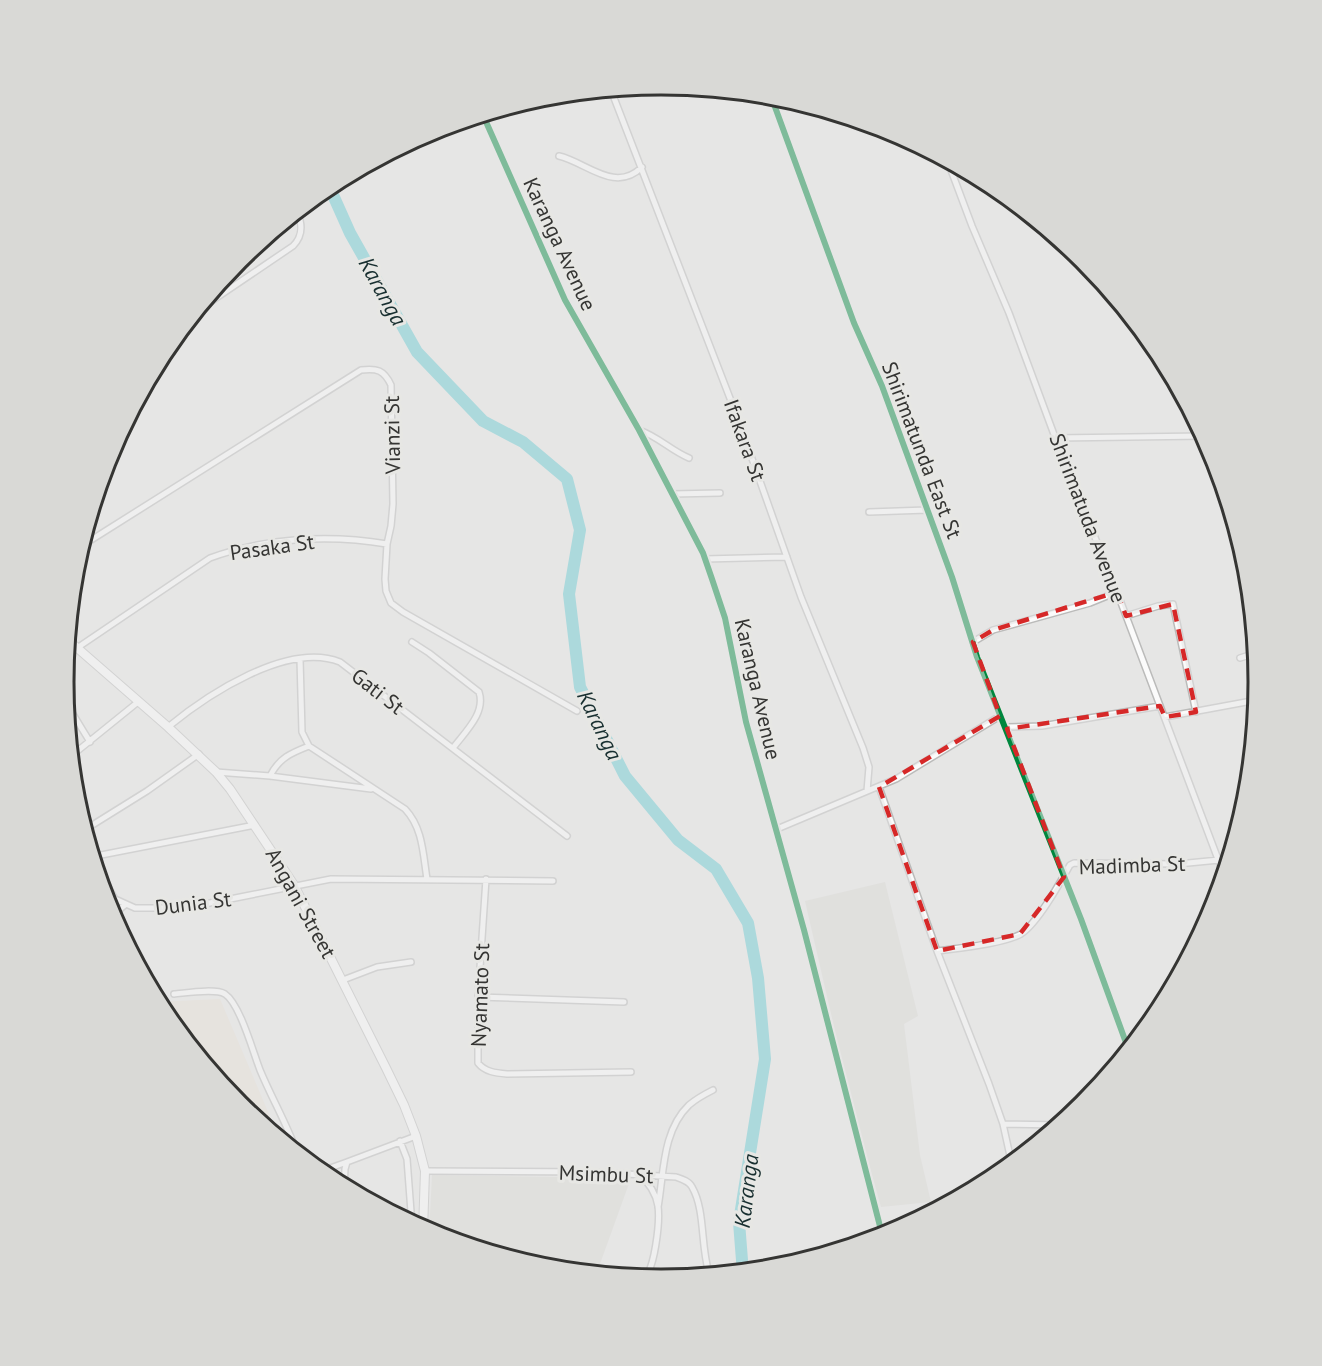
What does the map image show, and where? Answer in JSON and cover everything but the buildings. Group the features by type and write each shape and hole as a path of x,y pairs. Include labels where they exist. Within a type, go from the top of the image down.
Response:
{"street":[{"name":"Ifakara St","path":"614,98 738,419 801,597 863,748 869,767 867,791"},
{"name":"Shirimatunda East St","path":"775,107 854,323 882,386 1000,716 1064,877 1126,1042"},
{"name":"Karanga Avenue","path":"486,123 565,300 639,430 705,559 725,618 746,722 777,829 880,1228"},
{"path":"559,156 605,176 629,177 642,167"},
{"name":"Shirimatuda Avenue","path":"952,172 972,226 1010,313 1219,860"},
{"path":"219,296 293,246 300,239 302,230 300,219"},
{"name":"Vianzi St","path":"92,541 361,370 372,368 380,370 386,375 391,385 393,504 385,579 386,591 391,603 577,711"},
{"path":"639,430 658,438 688,458"},
{"path":"1056,438 1194,436"},
{"path":"672,494 720,493"},
{"path":"869,512 927,510"},
{"name":"Pasaka St","path":"77,648 210,558 232,550 263,543 307,539 346,539 387,544"},
{"path":"705,559 787,557"},
{"path":"973,642 1004,626 1090,603 1117,592"},
{"path":"1126,616 1173,604 1196,712"},
{"path":"412,642 429,652 479,692 482,706 453,748"},
{"name":"Angani Street","path":"77,648 199,754 216,772 255,825 294,885 404,1105 416,1136 424,1171 423,1220"},
{"path":"1240,658 1247,656"},
{"name":"Gati St","path":"168,727 184,714 250,673 268,665 329,657 340,662 567,836"},
{"path":"300,659 302,732 309,746 405,810 414,819 420,833 427,879"},
{"path":"78,751 138,702"},
{"path":"1165,717 1248,702"},
{"path":"1006,727 1042,726 1160,706"},
{"path":"777,829 879,787 928,761 1000,716"},
{"path":"75,717 90,742"},
{"path":"270,776 280,760 287,754 309,746"},
{"path":"92,825 147,791 199,754"},
{"path":"216,772 270,776 372,789"},
{"path":"879,787 937,951 954,990 1003,1124 1010,1155"},
{"path":"100,855 255,825"},
{"name":"Madimba St","path":"937,951 993,942 1020,934 1030,925 1070,865 1074,863 1178,864 1219,860"},
{"path":"294,885 331,879 552,880"},
{"name":"Nyamato St","path":"486,879 478,997 478,1063 482,1068 495,1073 507,1074 631,1072"},
{"name":"Dunia St","path":"114,898 125,905 149,909 190,906 294,885"},
{"path":"119,910 125,905"},
{"path":"343,980 377,967 411,962"},
{"path":"174,994 216,991 224,993 229,999 240,1017 291,1139"},
{"path":"478,997 624,1002"},
{"path":"651,1270 667,1146 673,1130 689,1105 713,1089"},
{"path":"1003,1124 1048,1125"},
{"path":"330,1168 416,1136"},
{"path":"400,1142 407,1159 410,1214"},
{"path":"345,1177 347,1162"},
{"name":"Msimbu St","path":"424,1171 639,1174 676,1177 687,1181 692,1187 698,1205 709,1268"},
{"path":"639,1174 651,1188 658,1207"}],"highlighted area":[{"path":"1117,592 1126,616 1173,604 1196,712 1165,717 1160,706 1007,729 1064,877 1020,934 937,951 879,787 1000,716 973,642 993,630"}],"shaded area":[{"path":"885,882 918,1016 904,1024 920,1155 931,1202 881,1207 850,1096 805,901"},
{"path":"220,999 273,1124 219,1070 195,1041 168,1001"},
{"path":"432,1175 631,1178 599,1267 546,1259 509,1250 430,1223"}],"waterway":[{"name":"Karanga","path":"333,196 350,233 417,352 483,421 523,442 567,479 580,530 569,594 580,687 625,776 678,840 716,869 748,923 758,978 765,1059 739,1222 742,1264"}],"cycle path":[{"path":"775,107 854,323 882,386 952,577 977,657 1081,919 1126,1042"},
{"path":"486,123 565,300 639,430 703,553 725,618 746,722 804,930 880,1228"}]}
